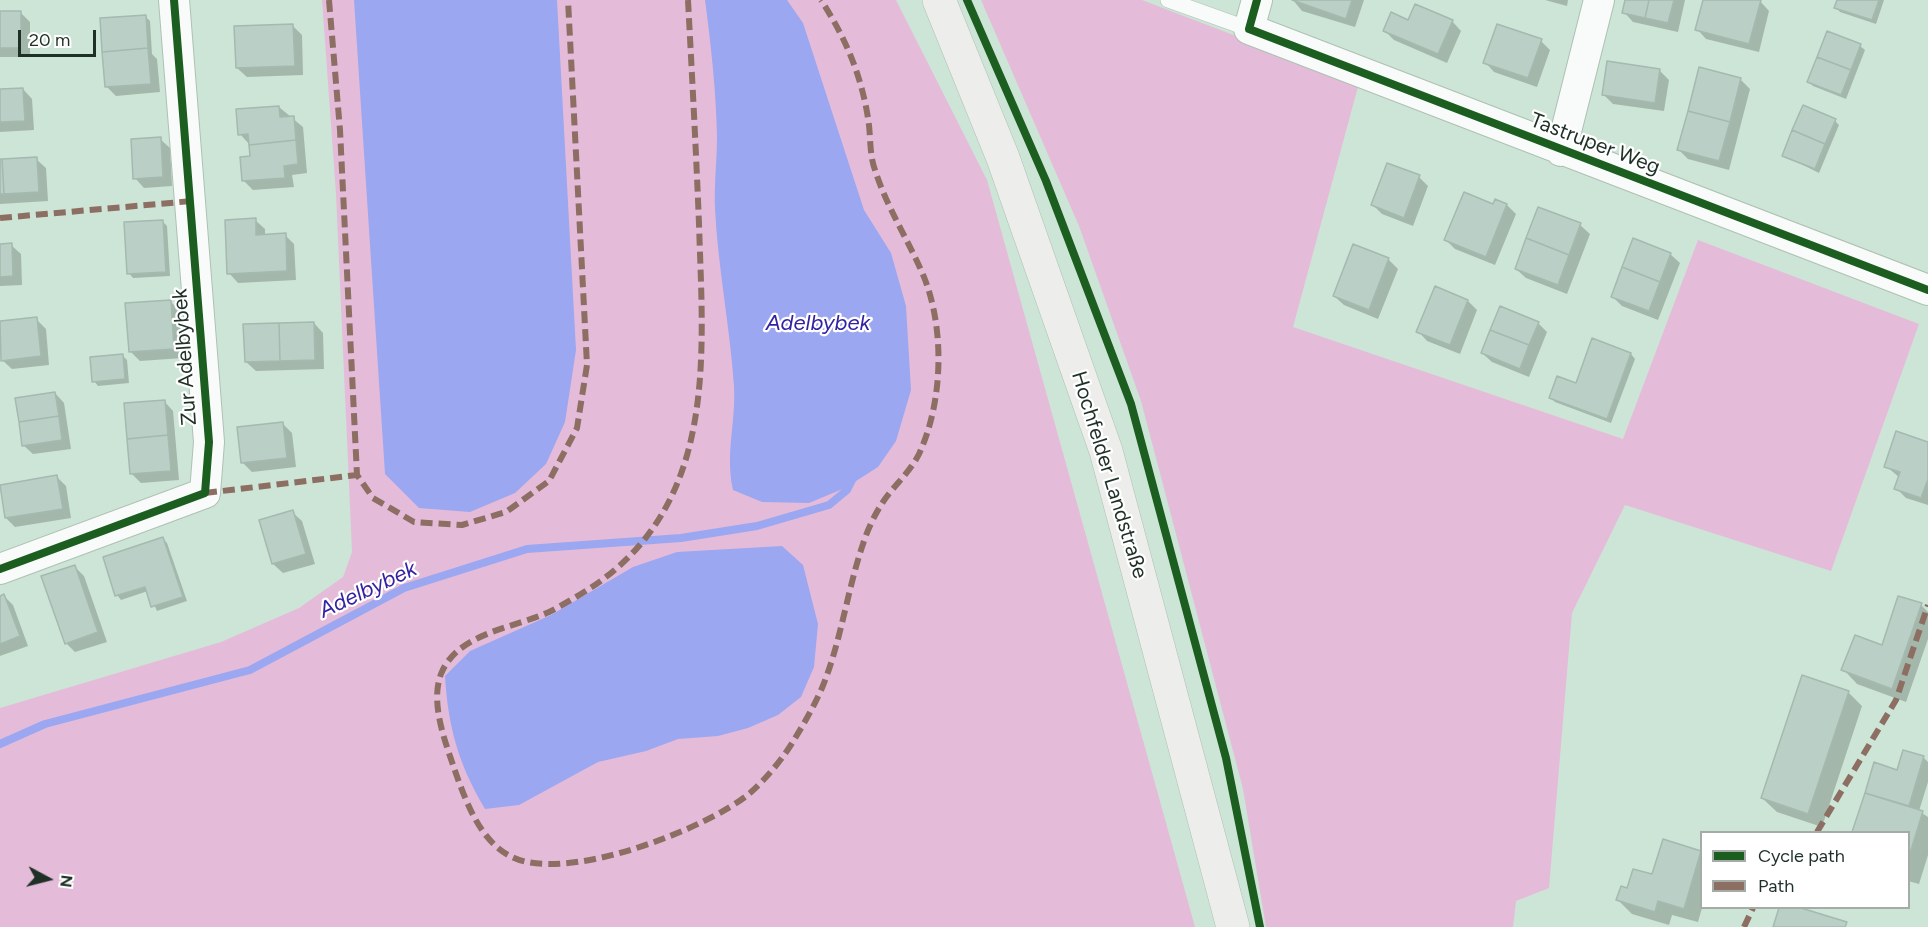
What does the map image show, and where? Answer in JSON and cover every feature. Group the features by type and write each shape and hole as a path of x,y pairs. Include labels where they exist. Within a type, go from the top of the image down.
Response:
{"main road":[{"name":"Hochfelder Landstraße","path":"939,0 1003,158 1106,451 1233,927"}],"street":[{"name":"Zur Adelbybek","path":"0,569 205,493 209,442 174,0"},
{"path":"1249,29 1257,0"},
{"name":"Tastruper Weg","path":"1561,151 1599,0"},
{"name":"Tastruper Weg","path":"1249,29 1561,151 1928,290"}],"lane":[{"name":"Tastruper Weg","path":"1168,0 1249,29"}],"shaded area":[{"path":"322,0 896,0 987,180 1195,927 0,927 0,708 221,642 299,608 343,577 352,552 336,194"},
{"path":"981,0 1142,0 1359,83 1293,327 1623,439 1698,240 1919,324 1831,571 1625,505 1572,613 1549,888 1516,901 1513,927 1266,927 1243,789 1141,401 1079,226"}],"water":[{"path":"354,0 557,0 576,350 565,422 546,464 515,493 470,512 419,508 385,474"},
{"name":"Adelbybek","path":"705,0 787,0 803,23 864,210 891,253 906,306 911,390 896,441 878,467 845,488 809,503 762,502 733,490 730,451 734,386 717,231 716,119"},
{"path":"782,546 803,565 818,624 814,667 801,697 778,715 748,728 718,736 678,739 646,751 598,762 519,805 485,809 468,777 456,746 445,676 470,651 551,615 633,567 677,552"}],"building":[{"path":"1292,0 1352,0 1346,19"},
{"path":"1625,0 1649,0 1645,18 1622,13"},
{"path":"1649,0 1674,0 1668,23 1645,18"},
{"path":"1703,0 1761,0 1749,44 1695,30"},
{"path":"1837,0 1879,0 1872,20 1834,8"},
{"path":"1415,4 1453,20 1438,54 1383,31 1391,12 1408,20"},
{"path":"0,11 21,11 21,48 0,48"},
{"path":"146,15 148,48 102,52 100,18"},
{"path":"293,24 295,66 236,68 234,26"},
{"path":"1497,24 1542,39 1528,78 1483,63"},
{"path":"1827,31 1861,44 1851,70 1817,57"},
{"path":"148,48 151,84 105,87 102,52"},
{"path":"1817,57 1851,70 1841,95 1807,82"},
{"path":"1607,61 1660,69 1655,103 1602,95"},
{"path":"1699,67 1741,78 1730,122 1688,111"},
{"path":"23,88 25,121 0,122 0,89"},
{"path":"1803,105 1836,119 1825,144 1792,130"},
{"path":"279,106 280,117 294,116 296,140 249,145 248,134 238,135 236,109"},
{"path":"1688,111 1730,122 1719,161 1677,150"},
{"path":"1792,130 1825,144 1815,169 1782,156"},
{"path":"161,137 163,177 133,179 131,139"},
{"path":"296,140 298,164 284,166 285,178 242,181 240,157 250,156 249,145"},
{"path":"37,157 39,192 4,194 2,159"},
{"path":"0,159 2,159 4,194 0,194"},
{"path":"1387,163 1420,175 1404,218 1371,205"},
{"path":"1464,192 1493,204 1495,199 1507,204 1486,257 1444,240"},
{"path":"1538,207 1581,223 1569,255 1526,238"},
{"path":"256,218 256,235 286,233 287,271 227,274 225,220"},
{"path":"163,220 166,272 127,274 124,222"},
{"path":"1526,238 1569,255 1558,285 1515,269"},
{"path":"1633,238 1671,253 1660,282 1622,267"},
{"path":"12,243 13,276 0,277 0,244"},
{"path":"1353,244 1389,258 1369,310 1333,296"},
{"path":"1622,267 1660,282 1649,311 1611,297"},
{"path":"1435,286 1468,300 1450,345 1416,332"},
{"path":"171,300 174,349 129,352 125,303"},
{"path":"1500,306 1539,322 1529,345 1490,330"},
{"path":"37,317 41,356 1,361 0,321"},
{"path":"314,322 315,360 280,361 279,323"},
{"path":"279,323 280,361 245,362 243,324"},
{"path":"1490,330 1529,345 1520,369 1481,353"},
{"path":"1592,338 1631,353 1607,419 1549,398 1557,376 1576,383"},
{"path":"123,354 125,379 92,382 90,357"},
{"path":"55,392 59,416 19,422 15,398"},
{"path":"165,400 168,435 127,439 124,403"},
{"path":"59,416 62,440 22,446 19,422"},
{"path":"283,422 287,458 241,463 237,427"},
{"path":"1896,431 1928,442 1928,479 1921,498 1894,489 1900,472 1884,467"},
{"path":"168,435 171,471 130,474 127,439"},
{"path":"57,475 63,509 5,518 0,485"},
{"path":"293,510 306,554 272,564 259,520"},
{"path":"163,537 183,597 151,607 145,587 115,596 103,557"},
{"path":"75,565 98,632 65,644 41,576"},
{"path":"4,594 20,636 0,644 0,596"},
{"path":"1898,596 1922,603 1892,689 1841,670 1855,635 1882,645"},
{"path":"1802,675 1849,691 1808,814 1761,798"},
{"path":"1903,750 1924,756 1909,806 1865,793 1874,762 1897,770"},
{"path":"1865,793 1923,811 1910,853 1910,831 1852,831"},
{"path":"1663,839 1700,851 1684,909 1658,901 1655,912 1616,900 1621,886 1627,888 1633,869 1652,874"},
{"path":"1779,909 1804,909 1847,922 1845,927 1773,927"}],"waterway":[{"name":"Adelbybek","path":"0,744 45,724 250,670 404,588 527,549 681,538 757,526 829,505 847,490 854,476"}],"marked path":[{"path":"329,0 340,130 357,475 373,498 414,522 462,525 506,512 549,481 577,428 587,365 568,0"},
{"path":"688,0 702,324 695,422 683,468 664,511 635,550 595,585 561,606 535,618 488,634 460,649 449,660 438,685 438,709 443,734 458,780 475,818 499,849 510,856 534,863 564,863 634,849 702,822 730,807 750,793 763,780 792,743 819,694 829,671 857,562 869,529 885,498 915,461 927,434 937,389 938,366 938,343 931,298 924,277 875,170 865,102 856,71 845,42 821,0"},
{"path":"0,218 192,201"},
{"path":"205,493 357,475"},
{"path":"1818,831 1896,700 1928,605"},
{"path":"1744,927 1753,909"}],"cycle path":[{"path":"0,569 205,493 209,442 174,0"},
{"path":"967,0 1046,181 1131,404 1226,758 1260,927"},
{"path":"1257,0 1249,29 1928,290"}]}
